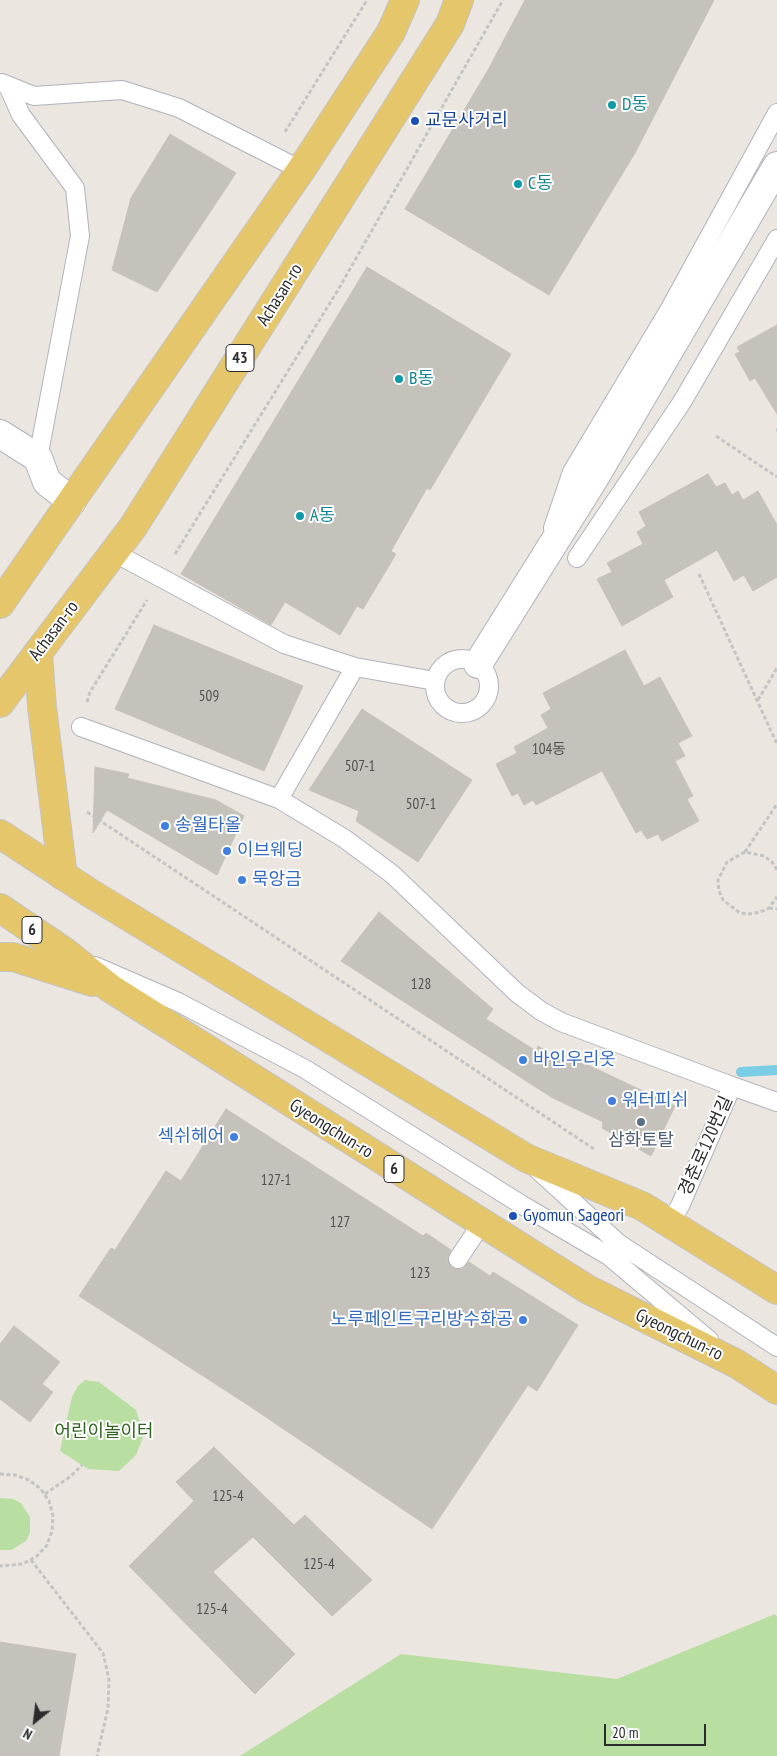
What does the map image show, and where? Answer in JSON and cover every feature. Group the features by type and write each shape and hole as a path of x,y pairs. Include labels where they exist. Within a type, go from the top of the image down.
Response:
{"main road":[{"path":"0,604 301,170 391,32 405,0"},
{"name":"Achasan-ro","path":"0,703 133,527 450,24 459,0"},
{"path":"38,653 42,706 63,876"},
{"path":"0,834 63,876 526,1158 642,1206 777,1290"},
{"name":"Gyeongchun-ro","path":"0,908 65,952 110,988 587,1289 737,1364 777,1390"},
{"path":"0,957 13,957 110,988"}],"street":[{"path":"478,664 595,477 777,166"},
{"path":"0,434 38,458 47,482 72,501"}],"lane":[{"path":"4,84 34,96 122,90 179,108 301,170"},
{"path":"4,84 21,115 76,188 80,236 38,458"},
{"path":"544,556 572,472 668,312 774,125"},
{"path":"577,558 682,402 777,239"},
{"path":"114,552 284,644 354,667 435,681"},
{"path":"452,660 470,660 478,664 488,678 488,694 477,708 461,713 444,706 435,690 435,681 438,672 452,660"},
{"path":"279,799 354,667"},
{"path":"81,727 279,799 345,839 392,874 517,993 541,1011 561,1022 732,1086"},
{"path":"65,952 178,1002 305,1069 522,1205 609,1256 737,1364"},
{"name":"경춘로120번길","path":"670,1222 680,1206 732,1086 777,1102"},
{"path":"526,1158 618,1243 777,1347"},
{"path":"458,1259 482,1223"}],"path":[{"path":"282,136 367,0"},
{"path":"81,727 90,692 338,290 504,0"},
{"path":"716,436 777,477"},
{"path":"699,574 777,744"},
{"path":"757,700 777,668"},
{"path":"777,804 744,852 727,862 718,880 719,891 730,908 740,913 750,914 769,908 777,909"},
{"path":"83,806 86,812 105,826 595,1150"},
{"path":"744,852 764,856 772,862 777,870"},
{"path":"769,908 777,897"},
{"path":"45,1494 71,1476 82,1465"},
{"path":"0,1474 15,1475 29,1480 45,1494 50,1502 53,1516 52,1531 47,1545 31,1560 23,1564 0,1566"},
{"path":"31,1560 103,1653 110,1679 108,1708 97,1756"}],"green space":[{"name":"어린이놀이터","path":"85,1380 99,1382 136,1410 144,1435 136,1455 119,1471 88,1469 60,1451 72,1397 78,1386"},
{"path":"0,1498 13,1499 21,1503 30,1517 30,1533 26,1541 11,1550 0,1550"},
{"path":"775,1614 777,1617 777,1756 240,1756 401,1654 617,1679"}],"building":[{"path":"525,0 714,0 635,153 549,295 405,209 488,70"},
{"path":"170,134 236,173 157,292 112,270 131,198"},
{"path":"367,267 511,354 430,490 427,488 391,551 396,554 363,609 357,606 340,635 285,602 271,625 181,574"},
{"path":"777,325 777,414 755,378 750,381 735,354 740,352 737,347"},
{"path":"708,474 716,487 725,483 732,495 738,491 743,500 758,491 777,525 777,577 753,591 744,575 734,581 717,550 664,580 673,597 622,626 597,579 612,572 607,563 643,544 637,532 646,526 639,512"},
{"path":"154,625 303,686 264,771 115,709"},
{"path":"625,650 644,686 660,677 692,736 678,743 685,756 675,761 693,796 687,799 699,821 662,841 658,834 647,839 641,830 636,833 602,771 536,805 533,800 524,805 518,793 512,796 496,764 517,753 514,747 548,728 541,715 551,709 543,693"},
{"path":"362,709 472,780 418,862 356,821 359,811 309,790"},
{"path":"95,767 129,774 127,778 216,800 244,816 217,875 107,810 93,833"},
{"path":"379,912 493,1009 486,1019 536,1051 538,1046 568,1064 573,1058 675,1106 651,1156 602,1128 603,1122 551,1097 341,961"},
{"path":"226,1109 423,1236 426,1233 451,1250 447,1259 453,1268 462,1269 469,1262 490,1276 493,1272 578,1325 537,1391 528,1385 432,1529 248,1405 79,1296 111,1248 115,1250 166,1171 181,1181"},
{"path":"14,1326 60,1362 42,1384 53,1392 30,1422 0,1399 0,1344"},
{"path":"214,1447 294,1525 305,1515 372,1580 332,1616 253,1537 213,1572 295,1654 255,1694 129,1566 194,1501 176,1482"},
{"path":"0,1642 76,1654 59,1756 0,1756"}],"waterway":[{"path":"741,1072 777,1070"}],"place":[{"name":"D동","path":"612,105"},
{"name":"교문사거리","path":"415,121"},
{"name":"C동","path":"518,184"},
{"name":"B동","path":"399,379"},
{"name":"A동","path":"300,516"},
{"name":"송월타올","path":"165,826"},
{"name":"이브웨딩","path":"227,851"},
{"name":"묵앙금","path":"242,880"},
{"name":"바인우리옷","path":"523,1060"},
{"name":"워터피쉬","path":"612,1101"},
{"name":"삼화토탈","path":"641,1122"},
{"name":"섹쉬헤어","path":"234,1137"},
{"name":"Gyomun Sageori","path":"513,1216"},
{"name":"노루페인트구리방수화공","path":"523,1320"}]}
